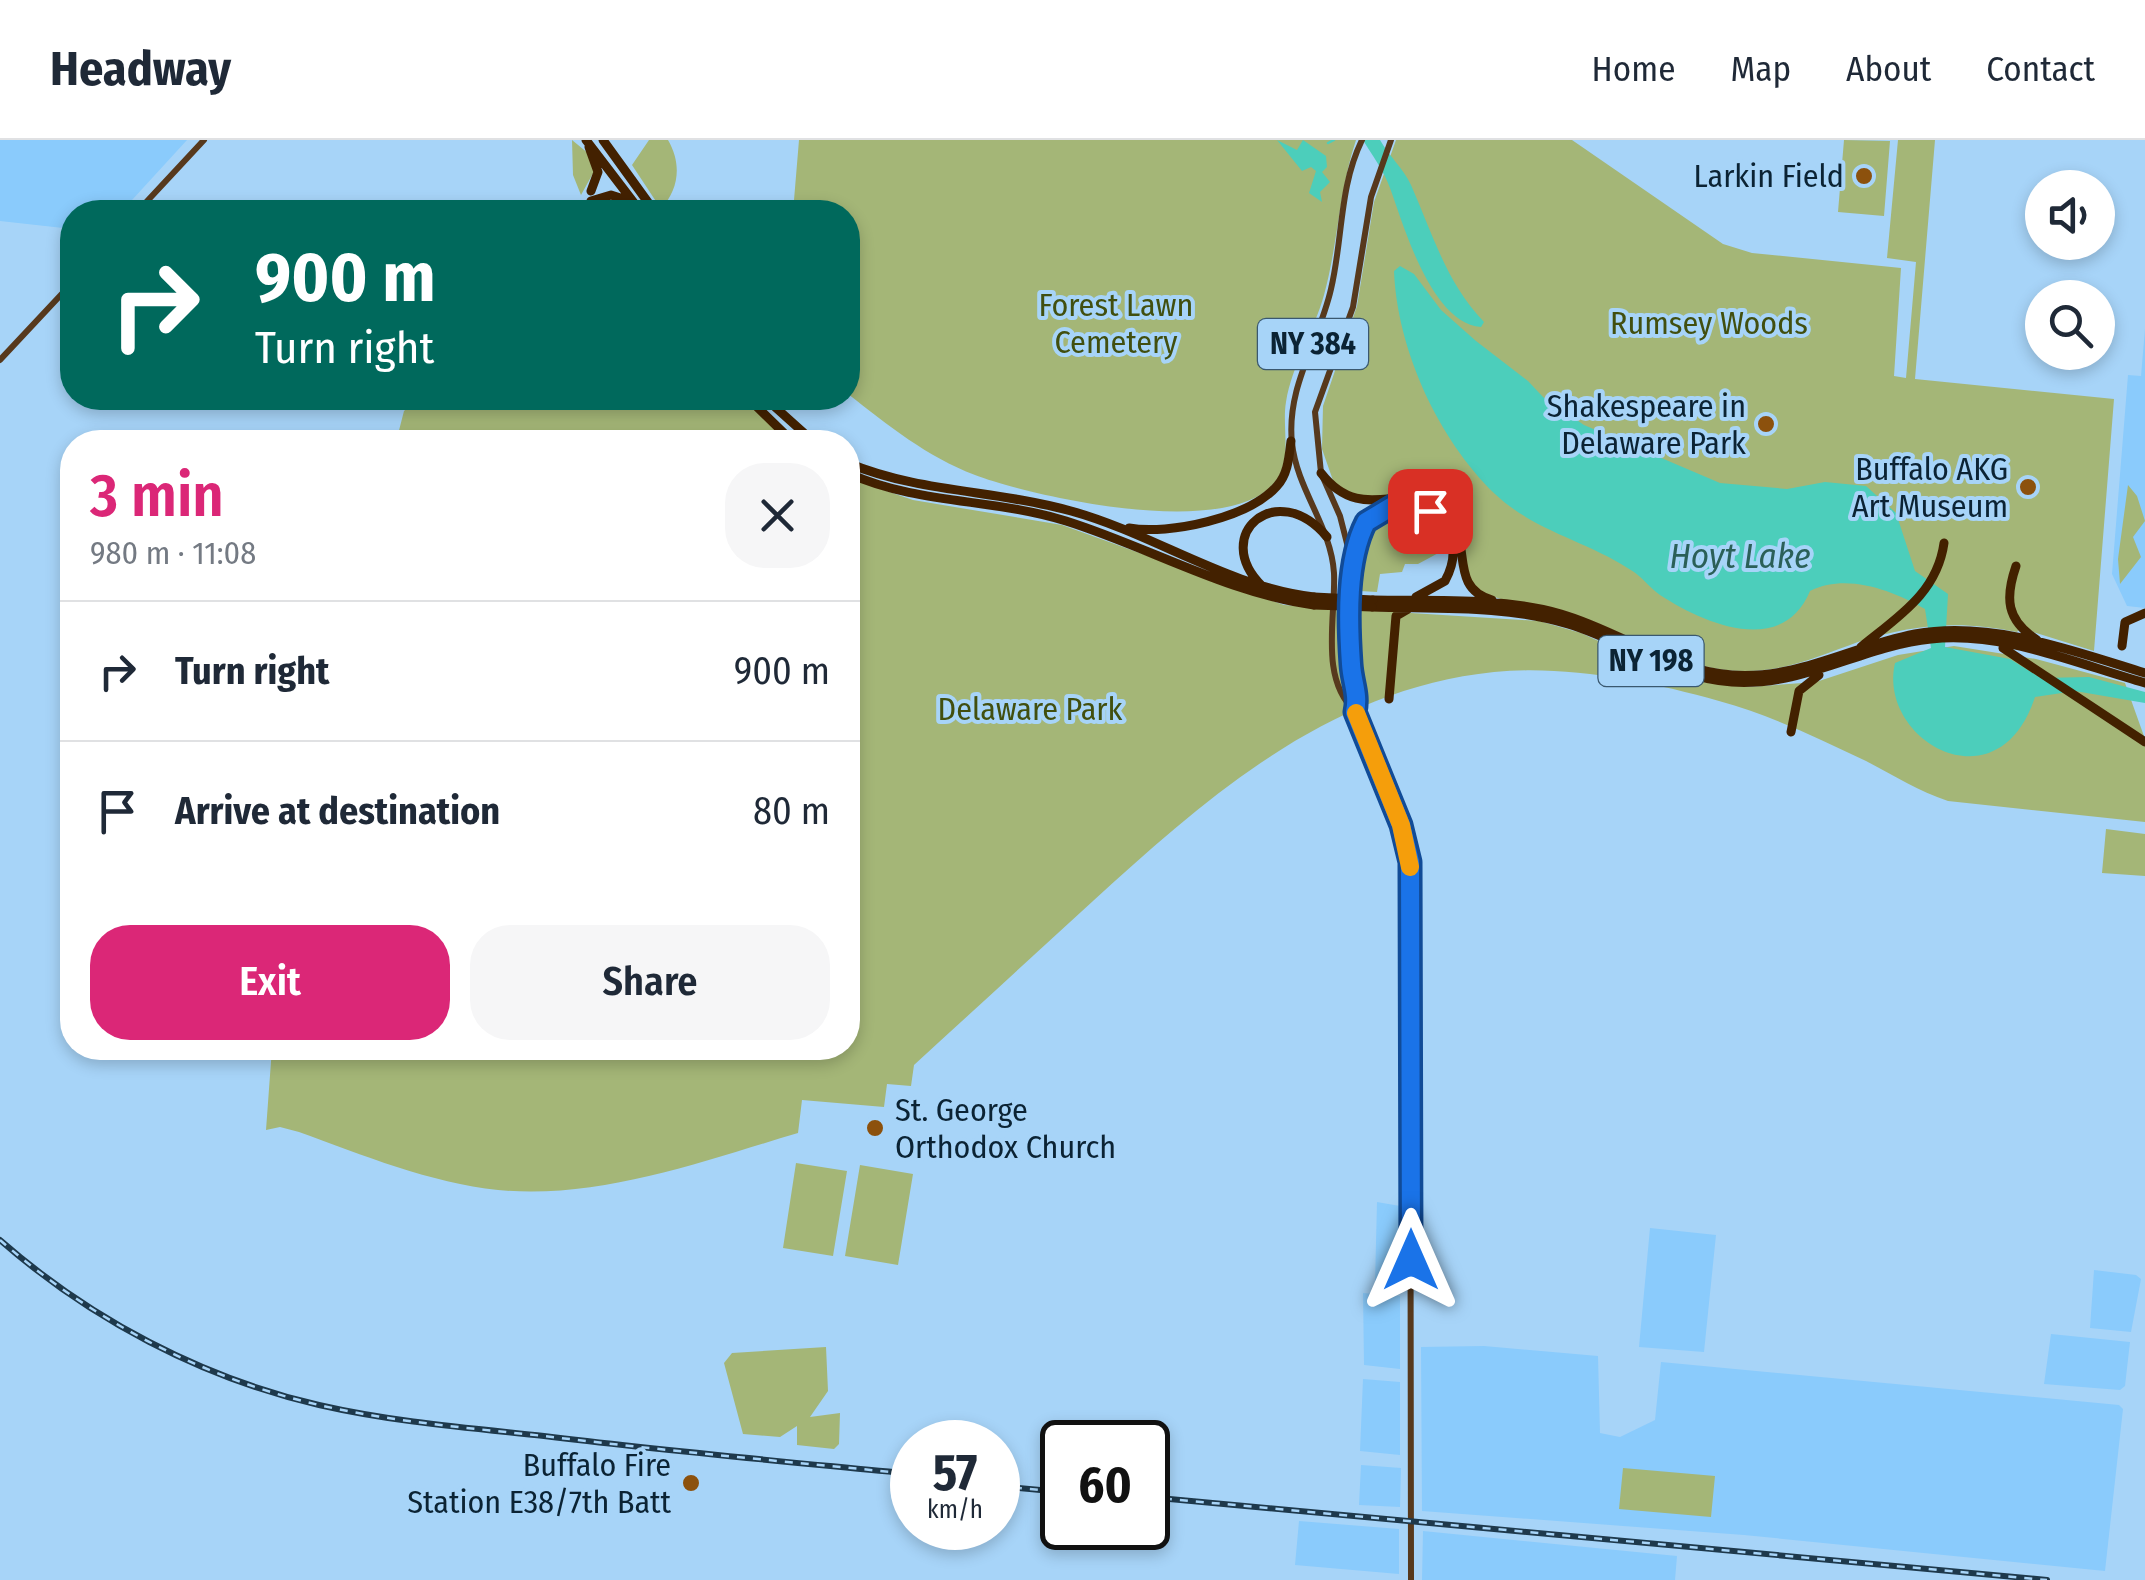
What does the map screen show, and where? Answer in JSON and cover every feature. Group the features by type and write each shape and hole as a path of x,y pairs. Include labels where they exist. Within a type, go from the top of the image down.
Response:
{"highway":[{"path":"586,140 597,169 591,196 611,195 621,200"},
{"path":"586,140 632,200"},
{"path":"603,140 646,200"},
{"path":"760,410 781,430"},
{"path":"778,410 800,430"},
{"path":"1102,522 1144,531 1168,530 1195,526 1248,504 1279,484 1291,441"},
{"name":"NY 198","path":"860,467 898,481 1038,503 1102,522 1264,588 1314,601"},
{"path":"1321,474 1334,490 1352,500 1412,497 1441,509 1460,537 1461,569 1467,584 1480,597 1504,604"},
{"name":"NY 198","path":"860,477 930,499 1065,520 1260,594 1548,618 1584,629 1666,668 1716,680 1778,681 1929,635"},
{"path":"1353,567 1366,522 1384,507 1419,507 1440,518 1454,548 1450,570 1436,589 1400,600"},
{"path":"1264,588 1248,570 1242,550 1245,536 1258,518 1280,509 1298,512 1327,537"},
{"path":"1856,652 1914,604 1929,581 1944,543"},
{"path":"2016,566 2008,590 2013,618 2026,633 2058,648"},
{"name":"NY 198","path":"1373,603 1400,600 1504,604 1578,619 1670,661 1719,674 1780,674 1929,635 1988,632 2145,674"},
{"path":"1373,603 1387,616 1392,634"},
{"path":"1389,699 1392,634 1398,613 1413,608"},
{"path":"2122,646 2126,622 2145,613"},
{"name":"NY 198","path":"1953,634 2145,683"},
{"path":"1982,639 2046,673 2145,742"},
{"path":"1792,732 1799,691 1830,668"}],"main road":[{"path":"148,200 204,140"},
{"name":"NY 384","path":"1355,712 1358,697 1350,658 1353,567 1340,516 1321,474 1315,412 1352,308 1376,176 1390,141"},
{"name":"NY 384","path":"1360,143 1344,194 1330,294 1296,388 1291,441 1302,488 1327,537 1334,576 1334,660 1343,700 1355,712 1401,825 1410,862 1410,1580"},
{"path":"0,360 60,296"}],"shaded area":[{"path":"0,140 187,140 132,200 60,200 60,228 0,221"},
{"path":"2145,329 2145,608 2127,606 2112,574 2128,375 2141,376"},
{"path":"1377,1202 1400,1206 1402,1285 1375,1283"},
{"path":"1650,1228 1716,1235 1704,1352 1639,1347"},
{"path":"2094,1270 2141,1279 2131,1332 2090,1328"},
{"path":"1363,1293 1400,1296 1400,1369 1364,1365"},
{"path":"2051,1334 2130,1342 2125,1386 2120,1390 2044,1384"},
{"path":"1484,1346 1598,1356 1600,1433 1620,1437 1655,1420 1661,1362 2119,1405 2123,1409 2105,1571 1744,1535 1422,1511 1421,1347"},
{"path":"1363,1379 1400,1382 1400,1455 1360,1451"},
{"path":"1361,1465 1401,1468 1400,1507 1359,1505"},
{"path":"1299,1521 1399,1529 1399,1574 1295,1565"},
{"path":"1423,1531 1677,1556 1675,1580 1422,1580"}],"green space":[{"path":"572,140 589,154 596,168 581,195 573,175"},
{"path":"649,140 668,140 677,167 675,185 668,200 655,200 632,165"},
{"name":"Forest Lawn Cemetery","path":"799,140 1356,140 1324,295 1289,388 1283,467 1279,476 1257,496 1224,508 1134,509 1042,494 957,468 908,439 860,403 860,200 794,200"},
{"name":"Rumsey Woods","path":"1396,140 1572,140 1723,244 1752,253 1901,268 1894,376 1906,378 1916,262 1887,258 1898,140 1935,140 1915,379 2114,399 2094,651 2033,632 2023,625 2017,632 1937,626 1878,636 1776,668 1747,671 1703,666 1581,617 1484,593 1471,586 1453,517 1413,494 1371,500 1336,489 1322,449 1323,406 1357,306 1374,202"},
{"name":"Larkin Field","path":"1844,140 1890,141 1884,216 1838,212"},
{"path":"757,410 778,430 399,430 404,411"},
{"name":"Delaware Park","path":"860,482 913,500 1062,525 1284,605 1539,621 1581,633 1664,671 1708,683 1749,687 1816,682 1898,655 1954,646 2036,659 2125,683 2145,739 2145,822 1948,801 1757,713 1664,687 1607,676 1522,670 1434,682 1378,700 1326,724 1228,786 1137,861 914,1065 911,1086 887,1084 884,1107 802,1100 798,1133 650,1176 536,1192 448,1181 299,1132 280,1127 266,1130 271,1060 860,1060"},
{"path":"2128,485 2137,496 2145,521 2133,537 2141,557 2120,584 2118,559"},
{"path":"1390,515 1424,518 1446,541 1444,550 1418,564 1405,564 1402,572 1380,574 1377,592 1360,591 1361,551 1374,520"},
{"path":"2106,829 2145,834 2145,876 2102,873"},
{"path":"796,1163 847,1171 833,1256 783,1248"},
{"path":"860,1165 913,1174 898,1265 845,1256"},
{"path":"826,1347 828,1391 810,1417 840,1413 839,1444 834,1449 797,1445 797,1426 780,1437 743,1434 724,1363 732,1353"},
{"path":"1623,1468 1715,1476 1711,1517 1619,1509"}],"water":[{"path":"1277,140 1297,150 1303,140 1326,156 1327,167 1322,172 1330,182 1320,192 1322,202 1309,193 1316,171 1311,167 1302,171"},
{"path":"1363,140 1380,140 1408,179 1450,274 1484,322 1481,327 1463,321 1434,291 1412,248 1381,169"},
{"name":"Hoyt Lake","path":"1400,266 1414,274 1441,310 1476,341 1543,397 1584,425 1720,483 1787,489 1825,482 1866,486 1896,513 1915,571 1948,594 1945,647 2010,659 2041,678 2089,677 2145,692 2145,703 2075,691 2035,697 2018,731 1995,750 1970,756 1944,751 1922,737 1904,717 1894,691 1895,663 1931,648 1925,609 1883,590 1854,584 1810,591 1797,612 1781,624 1762,629 1719,624 1678,606 1617,562 1511,507 1474,472 1439,420 1412,361 1397,301 1394,271"}],"waterway":[{"path":"1328,143 1334,140"}],"railway":[{"path":"0,1240 71,1295 149,1342 232,1379 319,1405 431,1424 890,1472"},
{"path":"1020,1488 1040,1490"},
{"path":"1170,1499 2047,1580"}],"slow traffic":[{"path":"1356,713 1401,825 1410,867"}],"place":[{"name":"Larkin Field","path":"1864,176"},
{"name":"Shakespeare in Delaware Park","path":"1766,424"},
{"name":"Buffalo AKG Art Museum","path":"2028,487"},
{"name":"St. George Orthodox Church","path":"875,1128"},
{"name":"Buffalo Fire Station E38/7th Batt","path":"691,1483"}],"route":[{"path":"1411,1260 1410,862 1401,825 1355,712 1358,697 1350,648 1353,567 1360,532 1374,513 1384,507 1407,504 1430,511"}]}
